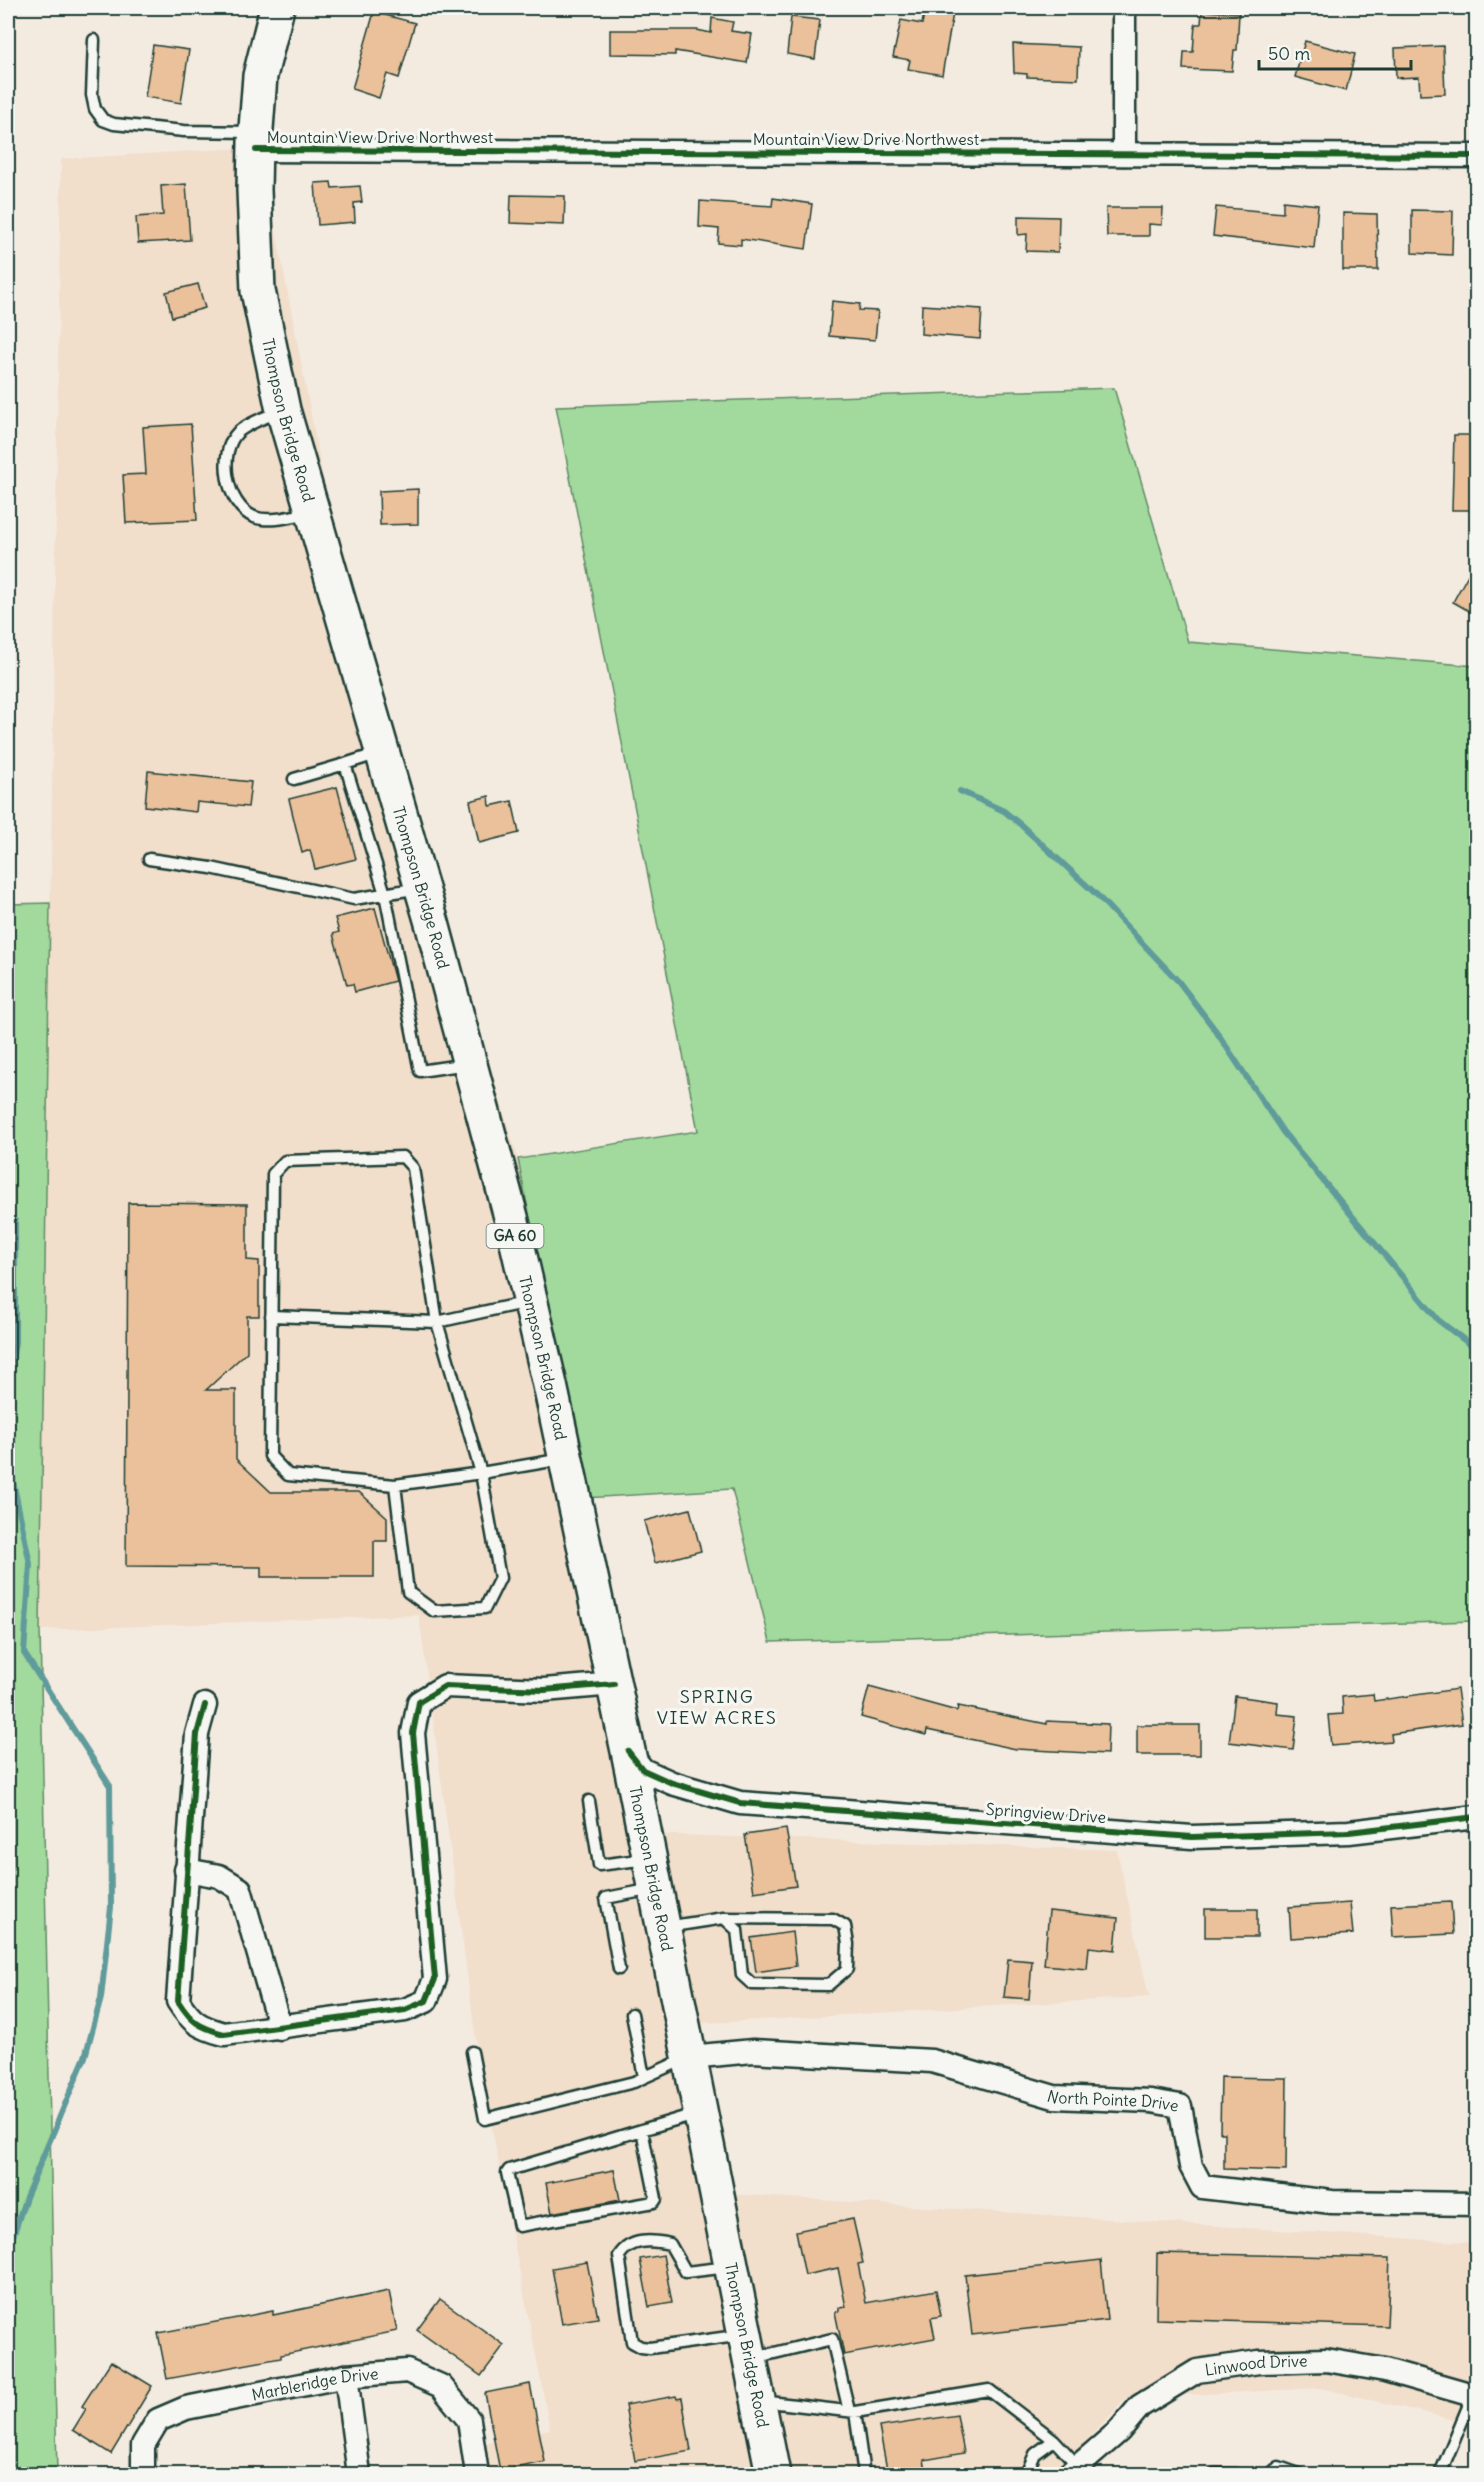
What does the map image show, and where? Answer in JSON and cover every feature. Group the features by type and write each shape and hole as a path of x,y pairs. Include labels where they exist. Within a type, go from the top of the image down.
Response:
{"highway":[{"name":"Thompson Bridge Road","path":"277,8 261,76 256,141 254,190 258,291 283,410 422,887 531,1302 628,1751 773,2475"}],"street":[{"path":"1124,8 1124,154"},
{"name":"Mountain View Drive Northwest","path":"256,141 1124,154 1476,156"},
{"path":"205,1705 196,1734 178,2001 189,2019 202,2028 224,2034 405,2010 426,2001 435,1979 413,1733 419,1702 445,1686 544,1690 614,1684"},
{"name":"Springview Drive","path":"628,1751 643,1770 672,1783 740,1803 1192,1837 1349,1832 1476,1817"},
{"path":"186,1870 219,1876 240,1889 280,2028"},
{"name":"North Pointe Drive","path":"690,2057 753,2051 932,2061 1054,2097 1151,2101 1180,2106 1191,2166 1202,2187 1332,2202 1476,2204"},
{"name":"Linwood Drive","path":"1074,2470 1119,2431 1140,2406 1197,2371 1259,2362 1326,2360 1385,2370 1475,2395"},
{"name":"Marbleridge Drive","path":"143,2475 143,2445 158,2420 186,2408 346,2376 407,2371 441,2386 469,2420 476,2467"},
{"path":"346,2376 359,2475"}],"lane":[{"path":"94,40 92,94 95,109 103,120 114,124 256,141"},
{"path":"283,410 240,431 230,443 226,459 232,495 241,508 255,517 277,519 313,512"},
{"path":"294,779 382,751"},
{"path":"345,764 385,894 420,1071 470,1064"},
{"path":"149,859 211,868 354,899 422,887"},
{"path":"395,1485 408,1592 434,1611 485,1608 500,1578 481,1473 437,1322 413,1167 403,1157 285,1161 273,1174 270,1456 288,1475 395,1485 481,1473 566,1459"},
{"path":"271,1316 437,1322 531,1302"},
{"path":"589,1801 599,1865 653,1873"},
{"path":"620,1969 606,1898 653,1873"},
{"path":"664,1927 724,1918 833,1919 845,1926 848,1944 847,1969 828,1984 752,1984 742,1975 737,1930 724,1918"},
{"path":"633,2014 645,2077"},
{"path":"472,2052 485,2119 634,2082 690,2057"},
{"path":"642,2130 656,2200 519,2226 507,2173 509,2170 701,2112"},
{"path":"733,2267 686,2272 670,2244 652,2240 632,2244 624,2249 620,2256 632,2342 641,2347 650,2348 749,2347 832,2339 852,2411 864,2475"},
{"path":"759,2400 852,2411 989,2390 1054,2440 1074,2470"},
{"path":"1440,2475 1475,2395"},
{"path":"1026,2475 1035,2454 1054,2440"},
{"path":"1270,2475 1279,2467 1299,2475"},
{"path":"1214,2475 1236,2475"}],"shaded area":[{"path":"260,147 338,556 518,1159 649,1834 1117,1850 1149,1997 691,2024 713,2193 1476,2243 1476,2425 1321,2388 1127,2398 1054,2474 487,2474 482,2444 550,2429 478,2056 419,1615 40,1630 61,159"}],"green space":[{"path":"1114,388 1188,642 1476,666 1476,1621 770,1642 732,1489 585,1498 518,1159 698,1131 556,406"},
{"path":"50,903 40,1630 57,2474 8,2474 8,904"}],"building":[{"path":"925,8 954,8 942,75 908,69 910,60 893,57 901,20 922,24"},
{"path":"1202,11 1239,13 1237,50 1234,50 1232,71 1183,69 1184,52 1193,52 1195,24 1201,24"},
{"path":"374,12 415,23 399,78 387,74 379,98 352,89"},
{"path":"791,17 820,20 815,59 787,54"},
{"path":"712,18 733,22 731,31 752,34 747,63 675,51 675,55 610,54 610,30 697,30 711,33"},
{"path":"1305,41 1355,54 1346,91 1295,77"},
{"path":"1013,44 1079,47 1078,79 1027,77 1027,74 1014,73"},
{"path":"153,45 189,50 181,103 145,97"},
{"path":"1443,46 1445,94 1420,95 1419,77 1396,78 1395,48"},
{"path":"331,182 332,188 360,186 362,202 354,203 355,222 318,225 315,183"},
{"path":"186,184 190,240 138,243 136,217 163,215 161,186"},
{"path":"511,195 565,196 564,225 510,223"},
{"path":"773,198 812,204 806,249 741,239 741,245 718,243 719,229 699,227 700,201 772,206"},
{"path":"1283,201 1318,205 1314,248 1213,236 1216,207 1283,213"},
{"path":"1106,208 1163,208 1162,225 1149,224 1149,236 1107,236"},
{"path":"1412,210 1453,211 1452,255 1412,253"},
{"path":"1343,213 1377,214 1378,270 1343,270"},
{"path":"1018,216 1059,217 1058,252 1026,251 1027,234 1018,235"},
{"path":"198,284 205,308 172,317 166,292"},
{"path":"832,301 860,304 859,310 878,311 875,340 829,336"},
{"path":"922,305 982,309 980,339 921,334"},
{"path":"191,424 197,520 126,523 123,475 146,474 143,427"},
{"path":"1454,435 1476,435 1476,510 1452,510"},
{"path":"418,489 418,524 380,525 379,491"},
{"path":"1476,560 1476,615 1453,602"},
{"path":"148,771 251,782 248,807 197,802 196,812 145,806"},
{"path":"337,787 356,859 315,869 310,850 302,853 289,799"},
{"path":"489,796 490,806 512,801 519,833 479,843 470,801"},
{"path":"375,908 395,981 355,992 353,984 347,985 333,934 339,932 335,918"},
{"path":"128,1203 247,1204 247,1260 259,1261 259,1316 247,1316 247,1352 206,1390 236,1390 236,1459 271,1492 359,1492 387,1517 387,1541 374,1541 374,1577 261,1577 261,1567 126,1566"},
{"path":"690,1509 701,1551 655,1563 644,1521"},
{"path":"869,1687 957,1711 958,1706 1047,1724 1047,1721 1108,1724 1107,1754 1016,1749 927,1730 926,1735 861,1717"},
{"path":"1457,1689 1462,1724 1391,1734 1392,1741 1331,1746 1328,1715 1343,1714 1342,1697 1373,1694 1374,1701"},
{"path":"1235,1696 1278,1702 1277,1714 1297,1716 1293,1750 1229,1742"},
{"path":"1137,1725 1200,1725 1200,1755 1137,1755"},
{"path":"786,1829 796,1886 754,1892 745,1835"},
{"path":"1451,1902 1453,1934 1393,1937 1391,1905"},
{"path":"1350,1903 1353,1934 1291,1938 1289,1907"},
{"path":"1205,1909 1257,1909 1257,1937 1205,1937"},
{"path":"1049,1911 1118,1918 1115,1950 1089,1947 1087,1969 1044,1965"},
{"path":"792,1932 796,1966 756,1972 751,1938"},
{"path":"1008,1959 1032,1961 1029,1999 1004,1997"},
{"path":"1221,2077 1287,2078 1286,2171 1224,2169 1224,2133 1220,2133"},
{"path":"614,2170 620,2200 552,2213 546,2183"},
{"path":"853,2219 863,2263 858,2264 866,2303 936,2290 941,2316 931,2318 935,2338 844,2355 835,2312 839,2311 839,2308 846,2307 838,2268 805,2275 796,2231"},
{"path":"1157,2253 1390,2258 1387,2326 1156,2319"},
{"path":"663,2255 672,2303 649,2307 640,2259"},
{"path":"1101,2260 1107,2320 972,2335 965,2275"},
{"path":"587,2262 598,2318 562,2324 552,2268"},
{"path":"389,2291 397,2331 281,2355 281,2358 167,2379 158,2333 273,2311 273,2315"},
{"path":"440,2299 504,2345 481,2376 417,2330"},
{"path":"111,2361 152,2386 111,2454 73,2430 86,2409 82,2406"},
{"path":"530,2384 545,2462 500,2471 485,2393"},
{"path":"676,2396 677,2399 682,2398 691,2451 635,2461 625,2405"},
{"path":"957,2415 964,2453 924,2460 927,2475 888,2475 879,2427"}],"waterway":[{"path":"960,791 1004,811 1021,825 1096,894 1179,982 1216,1031 1283,1132 1438,1320 1476,1349"},
{"path":"8,1383 15,1342 15,1221"},
{"path":"8,1457 30,1564 24,1653 110,1786 111,1907 101,1998 85,2057 26,2197 8,2251"}],"cycle path":[{"path":"256,150 1476,156"},
{"path":"205,1705 197,1734 178,2001 197,2023 224,2034 405,2010 426,2001 435,1979 413,1733 419,1702 445,1686 544,1690 614,1684"},
{"path":"628,1751 643,1770 672,1783 740,1803 1192,1837 1349,1832 1476,1817"}],"district":[{"name":"SPRING VIEW ACRES","path":"717,1707"}]}
